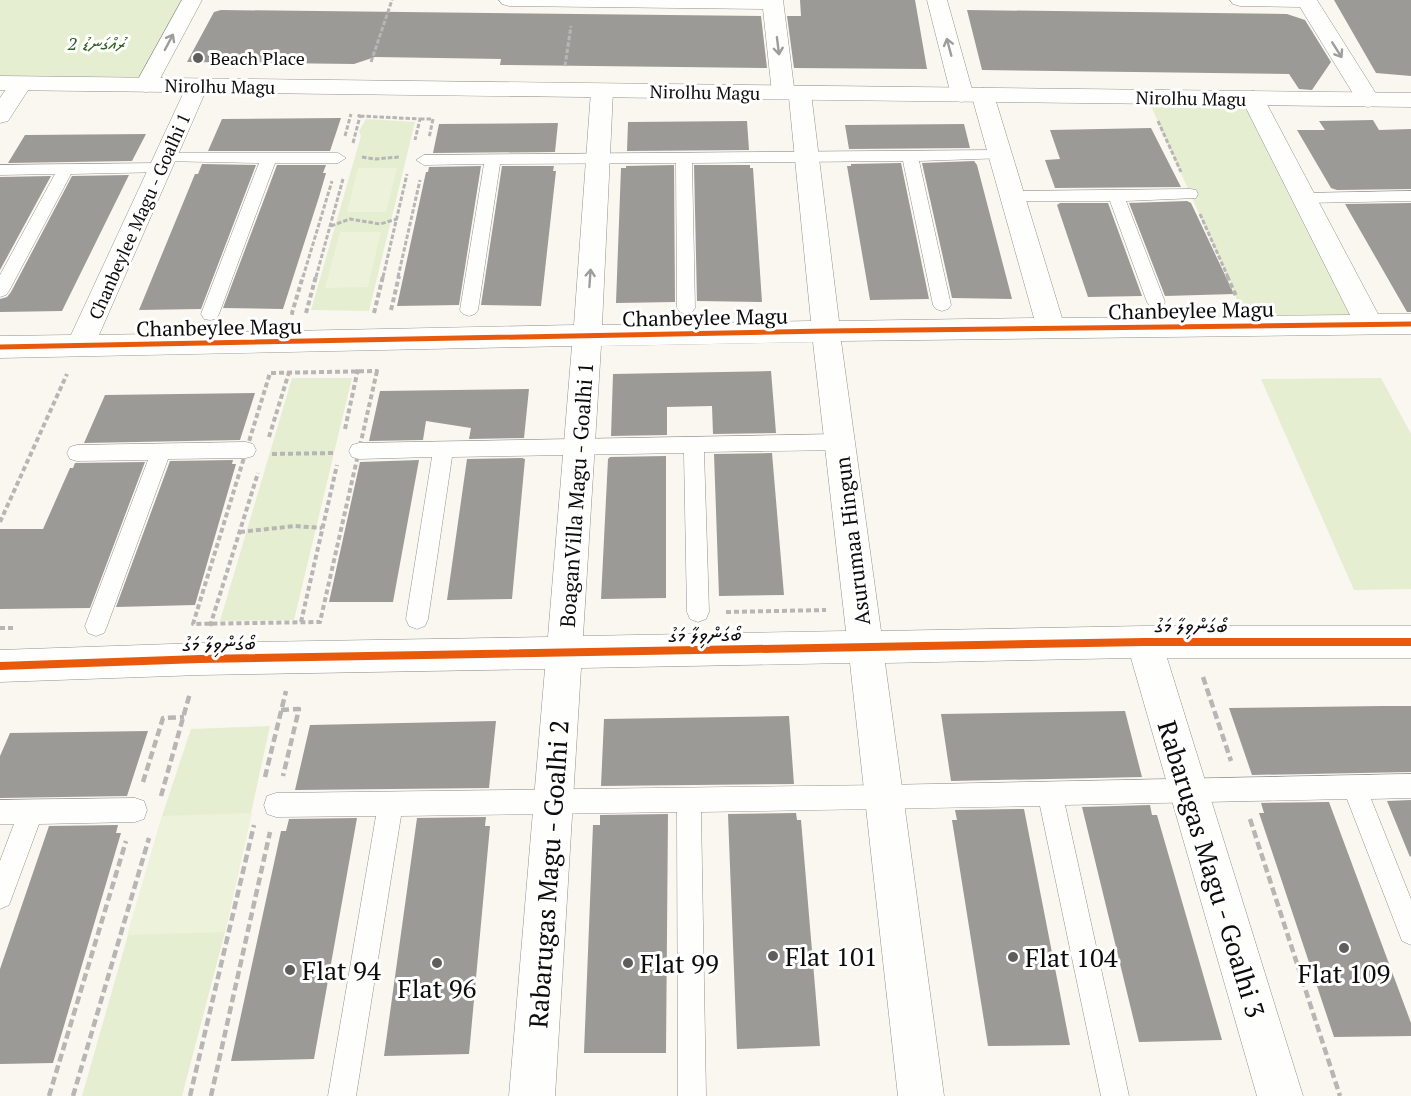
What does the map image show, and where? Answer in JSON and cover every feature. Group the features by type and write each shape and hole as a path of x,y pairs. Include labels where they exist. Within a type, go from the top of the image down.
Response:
{"street":[{"path":"147,85 192,0"},
{"path":"509,0 773,1"},
{"path":"937,0 972,95 1000,155 1051,329"},
{"path":"1240,0 1307,1 1368,100"},
{"name":"Asurumaa Hingun","path":"773,1 807,156 826,331 921,1096"},
{"path":"0,116 10,83"},
{"name":"Nirolhu Magu","path":"10,83 1253,98 1409,102"},
{"name":"Chanbeylee Magu - Goalhi 1","path":"80,346 197,86"},
{"name":"BoaganVilla Magu - Goalhi 1","path":"564,653 602,90"},
{"path":"1253,98 1369,324"},
{"name":"Chanbeylee Magu","path":"0,347 826,331 1411,324"},
{"name":"ބޯގަންވިލާ މަގު","path":"0,666 200,659 1144,642 1411,642"},
{"name":"Rabarugas Magu - Goalhi 3","path":"1144,642 1280,1096"},
{"name":"Rabarugas Magu - Goalhi 2","path":"532,1096 564,653"}],"lane":[{"path":"418,155 493,160 1000,155"},
{"path":"910,156 942,305"},
{"path":"210,314 269,158"},
{"path":"0,170 66,169 269,158 338,158"},
{"path":"684,158 686,308"},
{"path":"469,310 493,160"},
{"path":"0,291 66,169"},
{"path":"1012,196 1190,194"},
{"path":"1116,196 1156,302"},
{"path":"1304,198 1411,196"},
{"path":"349,452 840,442"},
{"path":"694,445 698,612"},
{"path":"417,619 443,449"},
{"path":"96,626 161,452"},
{"path":"76,453 255,452"},
{"path":"276,805 884,797 1411,786"},
{"path":"1354,787 1411,932"},
{"path":"1050,794 1114,1096"},
{"path":"689,799 692,1096"},
{"path":"342,1096 391,803"},
{"path":"0,812 135,810"},
{"path":"0,896 31,811"}],"path":[{"path":"306,314 292,313 351,114 363,88 392,0"},
{"path":"561,90 572,19"},
{"path":"351,114 433,119 418,155"},
{"path":"352,145 360,116"},
{"path":"363,313 391,311 418,155 420,119"},
{"path":"358,156 375,159 394,156 402,158"},
{"path":"342,441 408,169"},
{"path":"267,444 298,343 344,176"},
{"path":"330,226 350,219 380,224 397,219"},
{"path":"0,522 80,346"},
{"path":"377,371 349,452 320,622 193,624 255,452 270,373 289,372 377,371"},
{"path":"255,452 285,455 349,452"},
{"path":"265,778 337,463"},
{"path":"160,797 260,465"},
{"path":"240,532 267,531 295,526 322,528"},
{"path":"1191,642 1340,1096"},
{"path":"211,1096 299,709 281,710"},
{"path":"49,1096 163,718 184,717"},
{"path":"190,1096 254,823"},
{"path":"73,1096 150,832"}],"green space":[{"name":"ރުއްގަނޑު 2","path":"0,0 193,0 143,87 0,85"},
{"path":"1147,97 1253,98 1369,324 1249,326"},
{"path":"366,119 415,122 369,311 311,310 361,136 359,131"},
{"path":"358,168 397,168 386,212 347,212"},
{"path":"340,232 381,232 368,287 325,288"},
{"path":"292,378 352,378 294,620 220,621"},
{"path":"1381,378 1411,434 1411,589 1354,590 1261,379"},
{"path":"270,726 225,932 182,1096 82,1096 162,816 191,729"},
{"path":"252,813 225,932 127,935 162,816"}],"building":[{"path":"800,0 915,0 927,69 794,68 787,16 801,16"},
{"path":"1334,0 1411,0 1411,76 1376,73"},
{"path":"221,10 761,16 767,68 500,65 501,59 375,57 354,64 187,62 214,12"},
{"path":"967,10 1287,14 1305,20 1331,62 1312,90 1299,89 1289,74 982,70"},
{"path":"341,118 330,151 208,151 222,119"},
{"path":"1373,120 1379,130 1411,129 1411,189 1337,190 1331,188 1297,130 1325,130 1319,121"},
{"path":"747,121 749,150 627,151 628,122"},
{"path":"558,123 555,152 433,153 439,124"},
{"path":"964,124 970,148 849,149 845,125"},
{"path":"1151,128 1181,187 1055,188 1045,160 1060,159 1050,130"},
{"path":"146,134 132,161 8,163 25,135"},
{"path":"974,161 977,165 1012,299 952,298 922,163"},
{"path":"901,163 929,299 870,300 847,166"},
{"path":"202,164 256,165 201,309 139,310 195,174 198,174"},
{"path":"277,165 326,165 319,197 283,309 223,308"},
{"path":"674,165 675,302 616,303 621,168"},
{"path":"694,165 750,165 750,168 753,168 762,302 697,301"},
{"path":"481,166 459,305 397,306 426,172 429,167"},
{"path":"502,166 554,166 553,171 556,171 541,306 481,305"},
{"path":"129,175 62,311 0,312 0,299 7,297 11,292 72,176"},
{"path":"51,176 0,270 0,177"},
{"path":"1187,201 1191,203 1234,294 1165,296 1129,203"},
{"path":"1060,203 1108,203 1142,296 1088,297 1057,205"},
{"path":"1411,203 1411,312 1407,312 1345,204"},
{"path":"771,371 776,433 713,434 712,406 667,407 667,435 611,436 613,374"},
{"path":"529,389 524,438 469,439 471,428 426,421 423,440 369,441 380,391"},
{"path":"255,393 240,440 84,443 105,395"},
{"path":"772,453 784,595 719,596 714,454"},
{"path":"666,456 666,598 601,599 608,459 610,457"},
{"path":"467,459 525,459 512,599 447,600"},
{"path":"233,460 232,464 236,464 195,605 116,607 170,461"},
{"path":"419,460 393,602 329,602 360,462"},
{"path":"145,462 90,608 0,609 0,529 43,529 70,468 73,468 75,463"},
{"path":"1411,706 1411,772 1252,775 1229,708"},
{"path":"1125,711 1142,777 951,781 941,714"},
{"path":"789,716 794,784 601,786 604,719"},
{"path":"496,721 489,788 295,790 310,725"},
{"path":"148,731 127,796 0,798 0,756 10,733"},
{"path":"1411,800 1411,856 1410,857 1387,801"},
{"name":"Flat 109","path":"1329,802 1411,1023 1411,1036 1334,1037 1259,813 1264,813 1261,803"},
{"path":"1150,805 1152,815 1157,815 1222,1040 1139,1042 1082,807"},
{"name":"Flat 104","path":"1024,809 1070,1045 988,1046 952,820 957,820 955,810"},
{"name":"Flat 101","path":"796,813 797,820 801,820 820,1046 737,1049 728,814"},
{"name":"Flat 99","path":"668,814 666,1053 584,1053 593,825 600,825 600,815"},
{"name":"Flat 96","path":"486,817 485,826 490,826 469,1054 384,1056 417,818"},
{"name":"Flat 94","path":"357,818 314,1059 231,1061 281,831 286,831 289,819"},
{"path":"118,825 116,833 121,833 53,1063 0,1064 0,969 49,826"}],"cycle path":[{"path":"0,347 826,331 1411,324"},
{"path":"0,666 200,659 1144,642 1411,642"}],"place":[{"name":"Beach Place","path":"198,58"},
{"name":"Flat 109","path":"1344,948"},
{"name":"Flat 101","path":"773,956"},
{"name":"Flat 104","path":"1013,957"},
{"name":"Flat 96","path":"437,963"},
{"name":"Flat 99","path":"628,963"},
{"name":"Flat 94","path":"290,970"}]}
